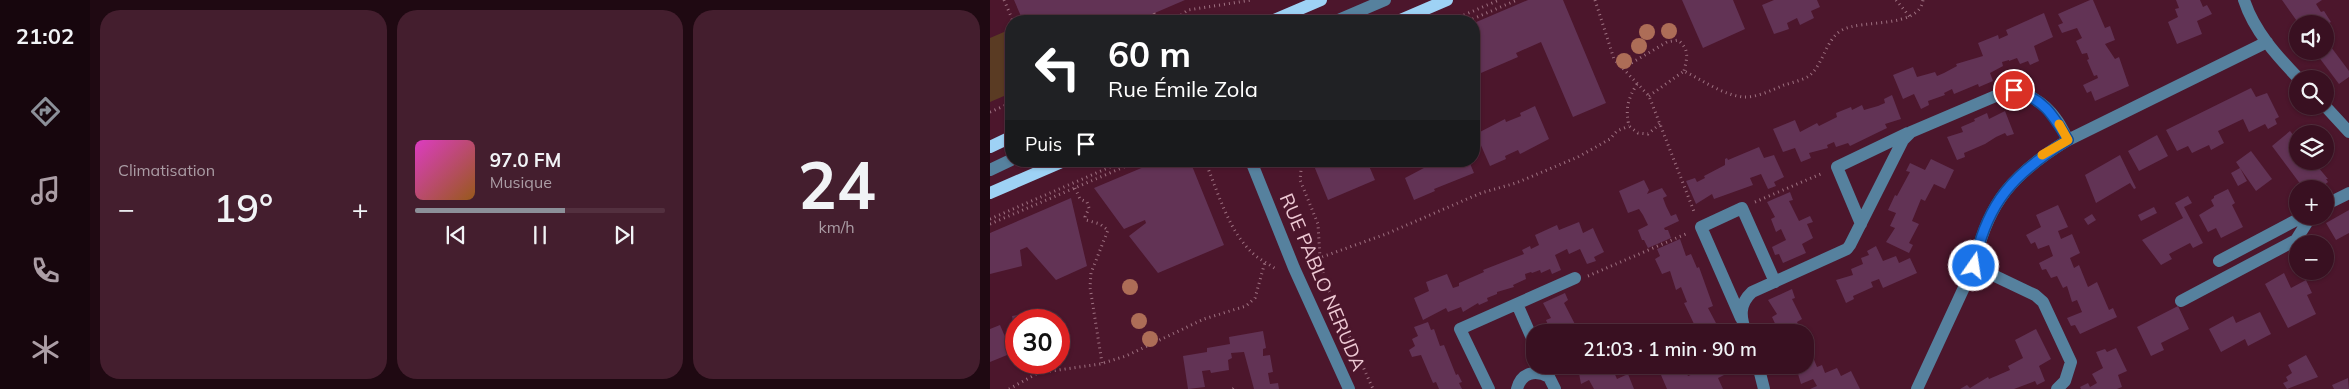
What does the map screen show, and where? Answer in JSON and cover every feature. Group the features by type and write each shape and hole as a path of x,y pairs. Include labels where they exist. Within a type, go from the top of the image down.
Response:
{"main road":[{"path":"1286,15 1320,0"},
{"path":"1412,15 1447,0"},
{"path":"990,147 1005,140"},
{"path":"990,193 1050,167"}],"street":[{"path":"1350,15 1385,0"},
{"path":"2244,0 2248,12 2267,42 2291,70"},
{"path":"1917,389 1974,266 1978,246 1991,216 2008,186 2030,164 2068,140 2267,42"},
{"path":"1861,224 1837,167 1911,132 2004,92 2014,90 2036,100 2056,118 2068,140"},
{"path":"2333,115 2349,132"},
{"path":"1741,320 1743,307 1747,297 1752,292 1847,249 1904,140 1911,132"},
{"path":"990,170 1005,163"},
{"name":"RUE PABLO NERUDA","path":"1253,167 1294,268 1349,389"},
{"path":"2334,200 2349,193"},
{"path":"1743,324 1701,227 1742,208 1775,282"},
{"path":"2219,261 2289,224"},
{"path":"2182,300 2296,240 2305,225"},
{"path":"1974,266 2035,295 2043,302 2071,362 2065,381 2058,389"},
{"path":"1489,389 1460,329 1575,278"},
{"path":"1518,304 1526,324"},
{"path":"1517,389 1520,380 1529,374"},
{"path":"1548,374 1555,389"},
{"path":"1760,374 1764,389"}],"path":[{"path":"1004,0 1010,15"},
{"path":"1182,15 1188,10 1252,0"},
{"path":"1464,15 1499,0"},
{"path":"1480,16 1518,0"},
{"path":"1575,278 1590,276 1701,227 1665,142 1649,96 1614,59 1595,0"},
{"path":"1896,0 1911,17"},
{"path":"1684,71 1722,90 1744,97 1768,91 1808,76 1822,57 1829,42 1843,29 1911,17 1922,5 1923,0"},
{"path":"1623,68 1667,42 1678,40 1684,45 1688,55 1684,71 1649,96"},
{"path":"1637,84 1627,100 1628,126 1638,133 1648,134 1660,124"},
{"path":"990,112 1005,106"},
{"path":"1294,268 1386,234 1481,193 1516,184 1578,157 1610,138 1617,131 1628,126"},
{"path":"990,219 1110,167"},
{"path":"990,224 1124,167"},
{"path":"1207,167 1236,232 1245,246 1277,270 1281,278"},
{"path":"1301,167 1300,180 1318,224 1320,258 1325,282 1373,389"},
{"path":"1742,208 1837,167"},
{"path":"1075,188 1080,199 1087,202 1089,208 1085,216 1086,220 1100,224 1108,230 1091,273 1090,287 1102,363"},
{"path":"1009,389 1038,373 1102,363 1126,356 1204,319 1246,306 1255,298 1265,262"}],"shaded area":[{"path":"1005,32 1005,96 990,102 990,38"}],"building":[{"path":"1014,0 1185,0 1150,15 1020,15"},
{"path":"1528,0 1563,0 1606,103 1573,117 1541,42 1516,53 1518,57 1480,73 1480,20"},
{"path":"1682,0 1733,0 1745,29 1703,48"},
{"path":"1774,0 1817,0 1820,7 1811,11 1814,18 1800,25 1797,18 1787,23 1789,29 1774,34 1762,5"},
{"path":"2093,0 2105,28 2110,26 2115,40 2105,44 2115,59 2119,57 2129,86 2095,101 2091,91 2087,93 2083,85 2098,78 2097,75 2094,76 2087,60 2089,59 2087,53 2082,54 2076,41 2082,38 2077,28 2062,33 2058,25 2063,23 2058,14"},
{"path":"2176,0 2200,0 2203,7 2207,5 2212,14 2197,21 2202,34 2177,44 2168,22 2178,17 2175,9 2179,8"},
{"path":"2282,0 2322,0 2316,4 2321,12 2324,11 2327,15 2293,15"},
{"path":"2044,13 2053,37 2034,46 2039,61 2030,65 2028,61 2020,64 2017,58 2002,62 2003,66 1990,73 1993,81 1979,87 1978,84 1954,94 1952,89 1944,93 1945,95 1928,101 1929,105 1921,109 1914,94 1903,99 1893,75 1913,67 1917,77 1935,72 1937,76 1957,66 1956,64 1983,56 1978,43 1998,35 1999,39 2008,35 2006,30"},
{"path":"2334,51 2349,71 2349,77 2339,84 2334,77 2334,70 2328,70 2321,60 2334,60"},
{"path":"2251,88 2256,97 2267,93 2279,117 2275,119 2277,124 2268,129 2265,124 2249,132 2243,119 2218,131 2224,143 2211,150 2209,145 2192,153 2188,146 2177,151 2166,130"},
{"path":"1892,95 1901,119 1885,124 1887,128 1850,146 1848,143 1836,147 1834,142 1827,145 1828,148 1809,153 1811,158 1801,162 1795,148 1783,152 1773,129 1795,120 1800,132 1817,123 1819,126 1837,117 1836,113 1851,107 1852,110 1862,105 1864,110 1878,106 1885,103 1884,99"},
{"path":"1535,106 1549,139 1520,154 1518,150 1505,156 1506,159 1490,166 1480,143 1480,132 1505,119 1506,122 1521,116 1520,113"},
{"path":"2005,111 2014,134 2007,136 2005,133 1996,137 1964,153 1965,157 1957,160 1947,137 1963,132 1961,127 1987,113 1989,119"},
{"path":"2289,132 2289,169 2272,146"},
{"path":"2157,135 2168,156 2139,171 2128,151"},
{"path":"1759,147 1764,158 1774,155 1784,177 1774,182 1776,186 1768,189 1761,174 1750,178 1753,185 1714,199 1712,194 1696,204 1686,181 1695,178 1697,182 1725,165 1725,159 1727,158 1728,160"},
{"path":"2251,151 2272,179 2256,191 2236,162"},
{"path":"2120,155 2136,188 2134,189 2130,183 2096,203 2085,175"},
{"path":"1931,159 1954,170 1945,189 1934,184 1925,201 1921,199 1912,221 1919,224 1909,243 1913,245 1909,253 1886,242 1895,228 1890,226 1896,213 1888,210 1910,172 1906,171 1910,163 1925,170"},
{"path":"1144,167 1192,167 1224,245 1158,273 1129,236 1146,223 1145,220 1124,229 1094,188"},
{"path":"1314,167 1370,167 1375,180 1328,200"},
{"path":"1426,167 1472,167 1474,173 1434,189 1435,191 1414,200 1405,178"},
{"path":"2240,168 2247,181 2238,186 2231,173"},
{"path":"2290,170 2320,170 2328,179 2327,180 2297,180"},
{"path":"1644,180 1649,190 1647,194 1662,188 1667,196 1663,198 1671,216 1676,214 1679,221 1664,228 1668,230 1671,238 1648,248 1638,230 1648,225 1643,215 1639,209 1628,213 1619,191"},
{"path":"2228,189 2235,203 2232,205 2243,227 2221,238 2216,228 2208,232 2199,215 2214,206 2211,200 2214,196"},
{"path":"1790,192 1793,200 1789,201 1799,221 1810,216 1813,222 1807,224 1813,238 1802,244 1806,253 1783,263 1779,254 1775,255 1772,247 1786,240 1781,229 1776,232 1771,219 1775,217 1767,202"},
{"path":"2188,196 2192,203 2184,207 2203,243 2193,248 2190,243 2169,254 2172,259 2161,265 2142,240 2183,218 2175,203"},
{"path":"1071,198 1087,266 1056,280 1027,247 1020,250 1022,266 990,274 990,233"},
{"path":"2058,205 2068,227 2058,231 2061,239 2072,234 2080,253 2070,258 2074,268 2079,265 2088,287 2097,282 2109,310 2113,308 2117,317 2080,334 2075,325 2071,326 2067,318 2082,312 2077,300 2072,302 2067,286 2063,288 2057,276 2051,278 2046,269 2042,270 2039,263 2053,256 2049,245 2038,249 2035,242 2031,244 2026,235 2041,227 2036,215"},
{"path":"2154,207 2157,213 2141,221 2138,215"},
{"path":"2349,210 2349,233 2336,240 2327,225 2334,225 2334,218"},
{"path":"2092,214 2096,220 2088,225 2084,219"},
{"path":"1579,222 1583,233 1593,228 1604,252 1594,257 1596,261 1587,264 1580,249 1569,254 1567,249 1555,255 1561,270 1552,274 1550,269 1541,273 1540,270 1525,274 1526,279 1513,285 1514,287 1497,292 1497,294 1487,298 1488,301 1479,305 1478,303 1463,312 1461,307 1448,312 1446,308 1423,320 1414,298 1429,291 1426,282 1447,274 1453,288 1459,286 1459,283 1484,272 1483,270 1524,254 1522,250 1530,246 1531,249 1539,245 1535,235 1557,225 1559,230"},
{"path":"1680,239 1686,256 1691,254 1697,268 1699,267 1713,306 1708,308 1716,323 1694,324 1684,303 1687,302 1681,287 1676,290 1670,271 1662,274 1655,259 1660,256 1657,249"},
{"path":"1876,246 1883,261 1896,256 1899,263 1910,258 1917,273 1883,288 1879,279 1871,282 1873,287 1853,296 1854,299 1846,303 1836,280 1853,275 1851,269 1863,264 1861,258 1869,255 1867,251"},
{"path":"2284,273 2291,288 2306,280 2312,293 2307,295 2316,314 2288,328 2265,284"},
{"path":"1792,289 1795,298 1792,299 1802,319 1797,322 1798,324 1775,324 1772,317 1777,314 1768,300"},
{"path":"1565,293 1568,300 1564,303 1575,324 1548,324 1546,320 1551,318 1543,303"},
{"path":"2178,306 2189,329 2161,343 2164,350 2151,356 2137,327"},
{"path":"2260,312 2271,334 2248,346 2245,339 2221,352 2209,329 2233,316 2236,323"},
{"path":"1428,322 1431,330 1434,329 1440,346 1444,345 1456,375 1458,374 1462,382 1459,383 1462,389 1439,389 1436,382 1433,383 1421,355 1412,357 1409,350 1415,346 1412,339 1418,336 1414,327"},
{"path":"1000,325 1005,337 1005,356 990,362 990,329"},
{"path":"2036,329 2051,359 2039,366 2045,381 2037,385 2035,381 2014,389 1960,389 1967,385 1970,388 1988,377 1989,379 2010,370 2008,366 2023,358 2015,340"},
{"path":"1263,331 1266,348 1263,349 1263,356 1270,355 1273,372 1268,373 1270,384 1278,383 1279,389 1254,389 1244,352 1231,353 1232,358 1228,360 1229,370 1211,373 1210,370 1202,371 1205,387 1188,389 1183,356 1207,352 1207,348 1230,344 1229,337"},
{"path":"2116,348 2127,371 2118,375 2122,387 2117,389 2081,389 2080,387 2088,383 2090,387 2097,383 2092,374 2103,368 2096,352 2105,349 2107,352"},
{"path":"2306,355 2318,377 2287,389 2283,383 2288,381 2286,377 2292,373 2288,365"},
{"path":"1814,360 1817,367 1822,365 1825,373 1837,368 1841,376 1851,371 1860,389 1810,389 1817,386 1813,379 1801,384 1798,374 1814,374"},
{"path":"1579,374 1615,374 1617,379 1628,374 1634,389 1594,389 1589,380 1581,384"},
{"path":"1726,374 1718,378 1723,389 1667,389 1661,375"},
{"path":"2348,378 2349,389 2334,389 2332,385"}],"slow traffic":[{"path":"2042,155 2068,140 2059,124"}],"route":[{"path":"1974,266 1978,246 1991,216 2008,186 2030,164 2068,140 2056,118 2036,100 2014,90"}]}
